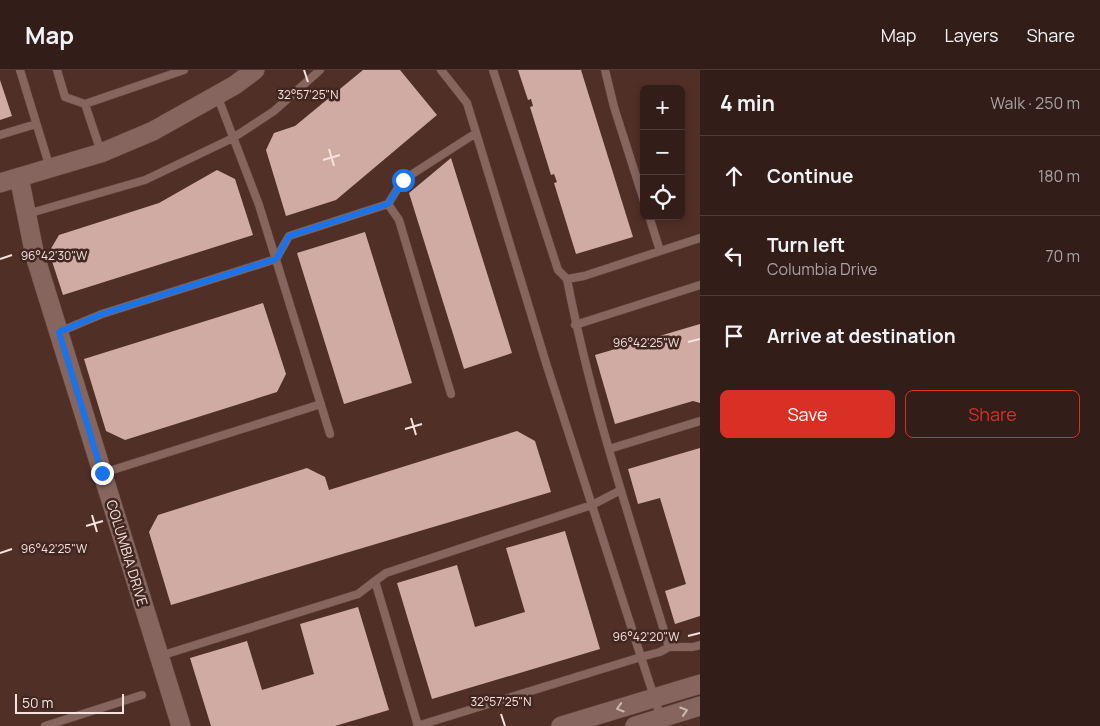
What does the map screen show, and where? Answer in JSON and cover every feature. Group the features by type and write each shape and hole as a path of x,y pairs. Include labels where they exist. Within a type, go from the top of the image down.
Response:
{"street":[{"path":"0,183 101,153 153,132 235,85 256,70"},
{"name":"COLUMBIA DRIVE","path":"19,177 35,256 181,726"},
{"path":"562,726 700,684"},
{"path":"640,725 700,706"}],"lane":[{"path":"20,70 50,168"},
{"path":"57,70 66,97 85,104 184,70"},
{"path":"27,214 145,180 233,138 274,111 320,70"},
{"path":"441,70 467,103 546,363 661,718"},
{"path":"493,70 558,270 567,279 575,325 609,449 669,647"},
{"path":"605,70 614,107 640,188"},
{"path":"217,95 259,205 330,434"},
{"path":"85,104 101,153"},
{"path":"0,135 36,124"},
{"path":"59,332 102,314 276,259 289,236 388,204 403,180 476,133"},
{"path":"388,204 399,220 451,394"},
{"path":"650,220 660,251"},
{"path":"567,279 584,276 700,238"},
{"path":"575,325 700,285"},
{"path":"102,473 320,404"},
{"path":"609,449 700,421"},
{"path":"159,656 358,594 386,573 592,504 621,490"},
{"path":"375,581 418,726 660,652 669,647 693,647 700,645"},
{"path":"44,726 142,695"}],"shaded area":[{"path":"0,70 700,70 700,726 0,726"}],"building":[{"path":"363,70 400,70 437,115 336,200 286,216 266,150 274,133 295,126"},
{"path":"518,70 581,70 633,237 576,254 554,183 557,182 554,174 551,175 530,107 533,106 531,99 528,100"},
{"path":"0,80 12,116 0,120"},
{"path":"451,158 512,353 464,369 409,193"},
{"path":"217,170 235,179 253,235 63,295 49,252 59,235 159,203"},
{"path":"365,232 412,383 344,404 297,253"},
{"path":"263,303 286,374 277,392 125,440 106,431 84,359"},
{"path":"700,324 700,403 693,401 615,424 595,355"},
{"path":"517,431 535,441 551,492 171,605 149,532 158,515 307,468 325,477 329,490"},
{"path":"700,448 700,616 675,624 665,591 686,584 660,498 638,504 628,469"},
{"path":"565,531 600,649 432,699 397,583 457,565 475,627 525,612 506,548"},
{"path":"358,607 389,710 335,726 211,726 190,658 247,641 262,690 314,674 300,624"}],"route":[{"path":"102,473 59,332 102,314 276,259 289,236 388,204 403,180"}]}
